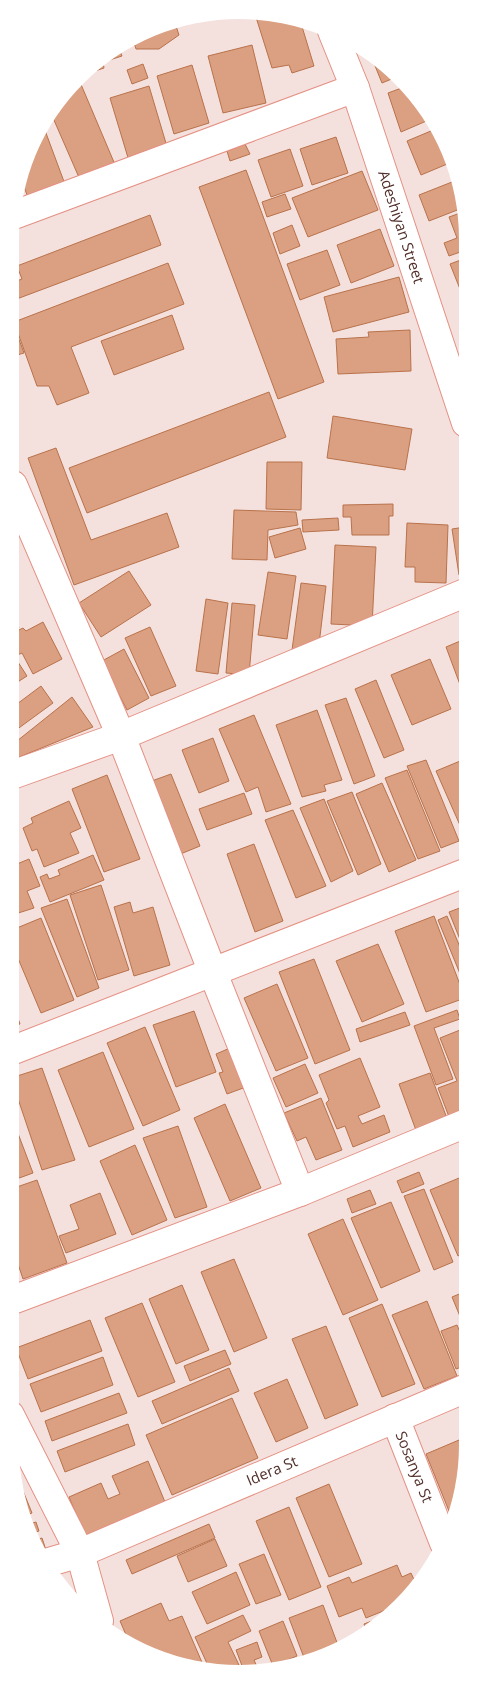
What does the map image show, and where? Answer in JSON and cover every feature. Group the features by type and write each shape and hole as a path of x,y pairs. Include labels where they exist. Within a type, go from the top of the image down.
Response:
{"street":[{"name":"Adeshiyan Street","path":"336,41 355,88 459,402"},
{"path":"21,213 355,88"},
{"path":"19,499 121,736 300,1192"},
{"path":"19,773 121,736 459,595"},
{"path":"19,1048 459,875"},
{"path":"19,1298 300,1192 459,1126"},
{"name":"Idera St","path":"52,1561 80,1553 459,1391"},
{"name":"Sosanya St","path":"395,1418 440,1533"},
{"path":"19,1433 80,1553 97,1614"}],"building":[{"path":"257,19 302,28 314,66 292,73 289,65 272,68"},
{"path":"177,28 179,35 159,49 136,49 135,45 142,41"},
{"path":"252,45 266,103 223,113 208,56"},
{"path":"143,64 148,78 132,84 127,70"},
{"path":"192,65 209,123 174,134 157,76"},
{"path":"375,66 391,79 382,83"},
{"path":"81,85 116,167 81,182 54,120"},
{"path":"149,86 168,150 129,161 110,98"},
{"path":"400,89 425,122 401,132 388,93"},
{"path":"431,131 446,164 421,175 407,141"},
{"path":"46,133 66,187 29,200 25,188 26,182 30,168"},
{"path":"336,137 348,173 312,185 300,149"},
{"path":"245,144 250,154 230,161 227,151"},
{"path":"290,149 303,186 271,197 258,160"},
{"path":"246,170 324,382 278,399 199,187"},
{"path":"362,171 378,210 308,237 292,198"},
{"path":"452,182 457,210 429,221 419,195"},
{"path":"285,194 291,209 267,217 262,202"},
{"path":"458,214 459,252 449,256 444,243 457,238 449,217"},
{"path":"150,215 161,245 19,298 19,280 22,279 19,265"},
{"path":"292,225 300,246 280,254 273,233"},
{"path":"380,229 394,266 351,283 337,245"},
{"path":"327,250 340,285 300,300 287,264"},
{"path":"459,261 459,286 450,264"},
{"path":"168,263 184,304 71,347 89,393 57,405 49,386 37,386 19,336 19,320"},
{"path":"399,277 409,312 333,332 324,297"},
{"path":"172,315 184,349 114,375 101,341"},
{"path":"410,330 411,371 338,374 336,339 369,337 368,332"},
{"path":"19,340 24,353 19,354"},
{"path":"269,392 286,437 87,513 69,468"},
{"path":"333,416 412,429 405,470 327,458"},
{"path":"56,448 91,540 167,513 179,547 74,585 28,458"},
{"path":"267,462 302,462 301,510 266,509"},
{"path":"393,504 393,516 389,516 389,535 352,535 351,517 343,517 343,505"},
{"path":"234,510 296,512 298,525 268,530 267,560 232,559"},
{"path":"338,518 339,530 303,532 302,520"},
{"path":"407,523 448,525 446,583 415,582 415,567 405,567"},
{"path":"300,528 306,549 275,558 269,537"},
{"path":"459,528 459,575 452,529"},
{"path":"335,545 376,547 372,626 331,624"},
{"path":"129,571 151,605 101,637 79,603"},
{"path":"268,572 296,576 287,639 258,635"},
{"path":"301,583 326,586 318,653 292,650"},
{"path":"206,599 228,603 218,674 196,671"},
{"path":"232,603 255,605 249,675 226,673"},
{"path":"43,622 62,659 33,674 22,653 19,654 19,630 23,628 26,631"},
{"path":"150,627 176,686 151,696 125,638"},
{"path":"459,642 459,682 446,647"},
{"path":"124,649 149,698 127,710 102,661"},
{"path":"430,659 451,709 412,725 391,675"},
{"path":"19,664 27,676 19,681"},
{"path":"376,680 404,750 384,758 355,689"},
{"path":"41,686 53,703 19,728 19,702"},
{"path":"72,697 93,727 19,757 19,739"},
{"path":"346,698 375,776 354,784 325,705"},
{"path":"317,710 342,780 324,785 326,791 302,797 276,725"},
{"path":"254,715 291,804 266,812 258,787 246,792 219,729"},
{"path":"213,738 229,781 199,793 182,750"},
{"path":"426,760 459,841 441,848 407,766"},
{"path":"459,761 459,823 436,771"},
{"path":"407,770 440,851 418,859 385,778"},
{"path":"171,774 200,846 178,855 149,782"},
{"path":"107,775 140,859 104,872 72,789"},
{"path":"382,783 416,860 389,872 356,794"},
{"path":"352,792 381,864 358,875 327,801"},
{"path":"244,793 252,814 207,830 199,809"},
{"path":"324,799 353,871 331,882 300,808"},
{"path":"69,801 81,828 70,833 79,853 44,867 37,849 32,851 23,828 33,823 31,818"},
{"path":"293,810 326,886 296,898 265,820"},
{"path":"254,844 283,921 255,932 227,854"},
{"path":"93,855 104,880 50,902 40,877 47,874 49,879 60,875 58,870"},
{"path":"29,859 40,886 27,891 34,908 19,913 19,863"},
{"path":"101,885 129,970 98,980 70,895"},
{"path":"67,899 99,988 77,997 41,908"},
{"path":"130,902 133,913 153,907 170,965 134,976 114,907"},
{"path":"459,908 459,937 449,912"},
{"path":"434,916 459,982 459,1000 426,1012 395,931"},
{"path":"447,916 459,945 459,971 438,920"},
{"path":"41,918 74,1000 41,1013 19,961 19,927"},
{"path":"378,944 404,1004 362,1022 336,961"},
{"path":"314,959 350,1050 315,1064 279,972"},
{"path":"277,984 308,1058 276,1071 244,998"},
{"path":"457,1010 459,1019 434,1028 453,1079 436,1085 414,1026"},
{"path":"194,1011 216,1072 176,1087 153,1025"},
{"path":"405,1012 410,1025 360,1042 356,1029"},
{"path":"145,1027 180,1110 143,1126 107,1043"},
{"path":"459,1030 459,1119 451,1122 438,1088 457,1081 440,1038"},
{"path":"230,1048 246,1087 227,1094 219,1073 223,1072 216,1054"},
{"path":"103,1052 134,1129 89,1147 58,1070"},
{"path":"360,1058 380,1107 358,1116 362,1124 384,1115 390,1132 353,1147 345,1126 337,1129 326,1103 329,1100 319,1075"},
{"path":"305,1064 318,1093 286,1107 273,1078"},
{"path":"42,1068 75,1160 42,1170 19,1102 19,1075"},
{"path":"430,1073 448,1121 417,1133 399,1084"},
{"path":"321,1098 342,1150 316,1160 306,1137 297,1141 284,1113"},
{"path":"225,1104 261,1188 230,1201 194,1118"},
{"path":"178,1126 207,1207 175,1218 143,1138"},
{"path":"19,1136 33,1173 19,1178"},
{"path":"135,1145 167,1220 132,1235 100,1161"},
{"path":"419,1172 424,1184 402,1193 397,1181"},
{"path":"459,1178 458,1256 430,1190"},
{"path":"37,1180 67,1263 23,1279 19,1267 19,1186"},
{"path":"424,1189 453,1262 434,1270 404,1196"},
{"path":"370,1190 376,1204 352,1213 347,1199"},
{"path":"100,1193 116,1234 66,1253 59,1236 79,1229 70,1205"},
{"path":"391,1202 420,1271 381,1288 351,1218"},
{"path":"343,1219 378,1300 343,1315 308,1234"},
{"path":"234,1259 267,1338 234,1352 201,1272"},
{"path":"182,1285 209,1350 176,1364 149,1299"},
{"path":"459,1294 459,1314 452,1297"},
{"path":"427,1301 457,1376 424,1389 392,1315"},
{"path":"142,1303 175,1382 138,1397 105,1318"},
{"path":"382,1304 415,1384 382,1397 349,1318"},
{"path":"90,1320 102,1351 28,1379 19,1356 19,1347"},
{"path":"457,1325 459,1330 459,1368 456,1369 441,1331"},
{"path":"326,1326 358,1405 325,1419 292,1339"},
{"path":"225,1350 231,1364 190,1381 184,1366"},
{"path":"103,1357 113,1385 41,1412 30,1384"},
{"path":"229,1368 239,1391 162,1424 152,1401"},
{"path":"287,1379 308,1428 276,1442 254,1393"},
{"path":"119,1393 127,1413 52,1441 45,1421"},
{"path":"232,1398 258,1458 172,1495 146,1435"},
{"path":"128,1424 135,1445 65,1472 57,1451"},
{"path":"459,1440 457,1474 449,1512 426,1454"},
{"path":"148,1461 165,1502 145,1510 147,1515 85,1536 69,1497 101,1483 108,1499 120,1494 112,1476"},
{"path":"329,1484 362,1564 329,1577 296,1498"},
{"path":"24,1494 32,1513 29,1514"},
{"path":"289,1507 321,1587 289,1600 256,1521"},
{"path":"36,1522 39,1531 37,1532 33,1523"},
{"path":"209,1524 215,1538 132,1574 126,1560"},
{"path":"42,1538 47,1553 41,1542 40,1539"},
{"path":"215,1539 227,1566 188,1582 177,1556"},
{"path":"264,1554 281,1595 256,1604 239,1564"},
{"path":"397,1565 402,1577 411,1573 414,1579 385,1610 366,1618 362,1608 339,1617 327,1586 349,1577 352,1583"},
{"path":"236,1572 250,1605 207,1624 192,1592"},
{"path":"161,1603 169,1621 182,1616 202,1662 168,1654 142,1643 126,1634 120,1621"},
{"path":"323,1605 337,1642 303,1656 289,1618"},
{"path":"243,1615 251,1631 228,1642 239,1665 207,1663 195,1637"},
{"path":"283,1621 297,1656 272,1662 259,1631"},
{"path":"257,1642 262,1657 254,1660 256,1665 242,1665 236,1650"}]}
